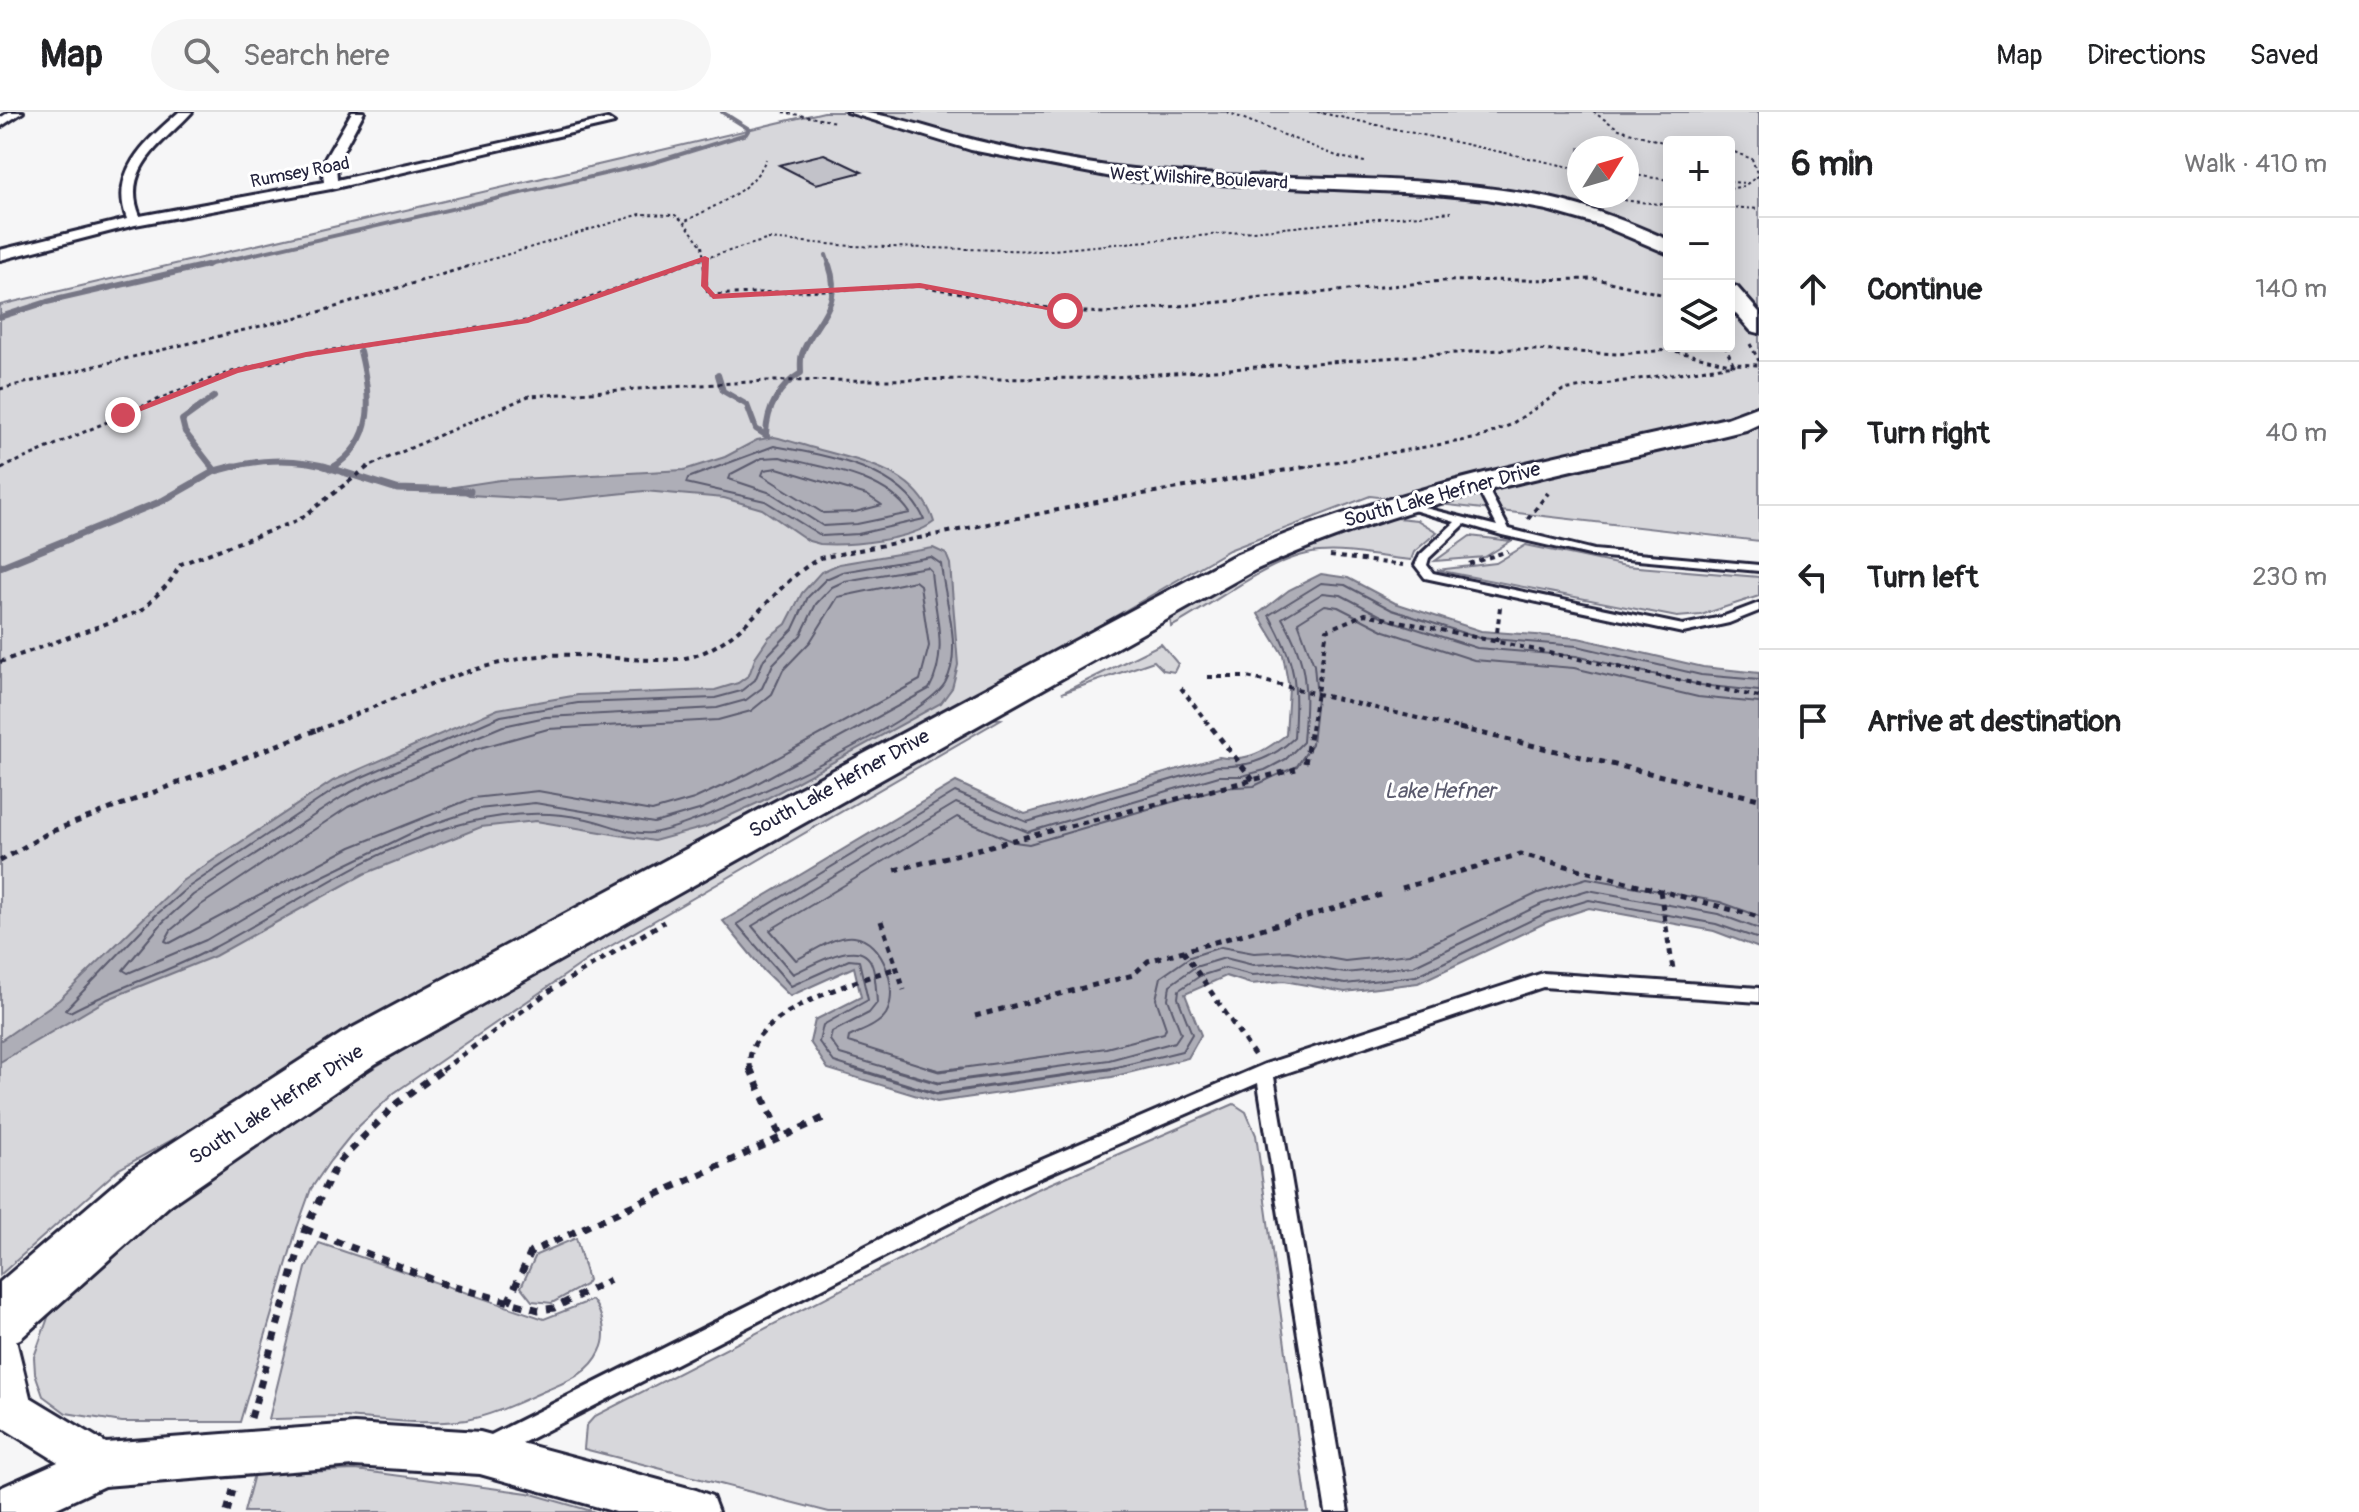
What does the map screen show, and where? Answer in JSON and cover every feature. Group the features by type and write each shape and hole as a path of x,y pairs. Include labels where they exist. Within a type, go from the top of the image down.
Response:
{"street":[{"path":"0,123 17,112"},
{"path":"135,221 126,193 132,169 146,149 186,112"},
{"path":"331,185 329,164 358,112"},
{"name":"Rumsey Road","path":"0,255 135,221 331,185 608,123 593,112"},
{"name":"West Wilshire Boulevard","path":"850,117 978,149 1107,173 1473,191 1550,203 1604,220 1663,245"},
{"path":"1735,299 1759,326"},
{"name":"South Lake Hefner Drive","path":"0,1319 151,1187 358,1049 1219,576 1300,536 1393,503 1721,427 1759,414"},
{"path":"0,1346 11,1409 102,1465"},
{"path":"0,1511 102,1465 354,1445 480,1453 696,1512"}],"lane":[{"path":"1485,480 1490,504 1506,533"},
{"path":"1393,503 1506,533 1605,554 1759,568"},
{"path":"1461,522 1424,557 1421,565 1429,576 1683,629 1725,620 1759,607"},
{"path":"480,1453 1015,1180 1265,1072 1543,980 1759,995"},
{"path":"1265,1072 1337,1512"}],"path":[{"path":"783,112 850,117"},
{"path":"1227,112 1339,157 1369,163"},
{"path":"1317,112 1567,166"},
{"path":"1593,112 1619,129 1663,142"},
{"path":"1735,152 1759,159"},
{"path":"684,222 737,194 762,169 766,159"},
{"path":"1735,187 1758,176 1752,159"},
{"path":"1639,176 1663,179"},
{"path":"1735,182 1749,183"},
{"path":"1735,207 1759,209"},
{"path":"0,469 189,386 235,371 306,354 525,321 769,239 851,246 1042,251 1462,212"},
{"path":"0,389 319,312 641,214 675,215 684,222 702,246 704,286 713,296 920,286 1085,313 1443,281 1597,279 1663,295"},
{"path":"0,662 141,611 155,600 181,564 299,520 342,482 363,469 422,440 529,396 764,381 1101,378 1513,349 1618,354 1670,350 1733,364 1759,365"},
{"path":"1728,352 1733,364"},
{"path":"0,861 50,832 464,673 549,655 665,658 699,655 745,628 804,567 820,558 1107,500 1479,438 1510,425 1563,390 1733,364"},
{"path":"1465,564 1507,553 1516,545"},
{"path":"1325,556 1411,566"},
{"path":"1496,642 1501,591"},
{"path":"1305,763 1327,630 1365,614 1759,697"},
{"path":"1208,677 1247,677 1759,799"},
{"path":"1181,688 1253,780"},
{"path":"895,870 1296,769"},
{"path":"1402,888 1521,854 1759,917"},
{"path":"1660,891 1678,988"},
{"path":"975,1016 1133,975 1148,961 1381,895"},
{"path":"257,1396 305,1229 337,1164 397,1103 548,992 668,919"},
{"path":"881,921 904,990"},
{"path":"1183,951 1265,1072"},
{"path":"781,1138 749,1062 753,1045 775,1019 856,980 897,968"},
{"path":"508,1302 531,1252 830,1115"},
{"path":"305,1229 444,1284 547,1311 610,1280"}],"shaded area":[{"path":"824,112 1759,112 1759,541 1370,496 1229,550 991,689 119,1169 0,1275 0,305"},
{"path":"1387,517 1417,520 1437,532 1414,552 1411,560 1342,552 1300,556 1262,572 1171,627 1170,614 1302,546"},
{"path":"1470,536 1511,541 1485,557 1435,561"},
{"path":"1526,545 1626,566 1759,577 1759,596 1701,615 1677,617 1437,570 1496,563"},
{"path":"1161,644 1178,664 1174,672 1163,670 1154,661 1062,693"},
{"path":"987,718 1001,719 590,958 394,1093 355,1130 311,1189 240,1422 122,1422 66,1413 43,1396 35,1373 34,1357 50,1312 178,1196 314,1104 458,1017"},
{"path":"1234,1104 1246,1112 1256,1135 1308,1512 829,1512 584,1449 586,1426 595,1416 1031,1192"},
{"path":"576,1238 588,1280 585,1285 552,1303 532,1301 521,1287 536,1255"},
{"path":"319,1243 544,1319 592,1300 603,1325 602,1345 596,1359 578,1375 476,1418 435,1422 343,1417 269,1419 306,1268"},
{"path":"356,1470 528,1493 595,1512 244,1512 254,1474"}],"water":[{"path":"774,437 870,464 902,479 926,504 934,522 896,537 863,543 820,544 809,541 762,509 724,498 644,491 559,500 469,495 454,487 500,480 684,470 725,457 757,440"},
{"path":"933,548 946,554 950,564 958,665 952,688 941,703 762,801 705,827 654,841 536,821 481,827 364,874 215,956 108,999 0,1062 0,1041 59,1000 182,881 333,781 498,709 578,695 715,690 738,683 749,675 756,656 769,637 786,624 802,593 821,572 839,564"},
{"name":"Lake Hefner","path":"1321,574 1348,578 1395,603 1481,631 1578,638 1703,667 1759,673 1759,948 1714,931 1589,908 1549,921 1418,983 1345,992 1284,981 1251,984 1226,976 1185,994 1201,1035 1188,1058 1112,1077 937,1102 828,1069 810,1042 815,1020 861,997 854,967 790,996 764,971 723,921 956,782 1025,814 1219,757 1247,757 1262,751 1286,735 1289,688 1283,655 1258,614 1289,590"}],"building":[{"path":"824,154 862,172 816,184 779,165"}],"waterway":[{"path":"198,267 652,163 746,134 749,129 722,112"},
{"path":"826,255 830,267"},
{"path":"0,317 47,302 207,265"},
{"path":"766,434 776,399 786,384 801,373 802,354 830,303 833,280 829,265"},
{"path":"332,468 347,457 364,431 368,400 360,351"},
{"path":"718,375 723,391 747,405 756,429 767,436"},
{"path":"213,468 185,432 182,420 214,397"},
{"path":"227,468 278,460 329,467"},
{"path":"211,466 215,471"},
{"path":"227,468 234,466"},
{"path":"324,466 329,467"},
{"path":"332,468 336,466"},
{"path":"215,471 227,468"},
{"path":"332,468 397,489 470,491"},
{"path":"0,567 162,501 215,471"}],"route":[{"path":"123,415 189,386 306,354 525,321 705,258 705,291 713,296 920,286 1065,311"}]}
